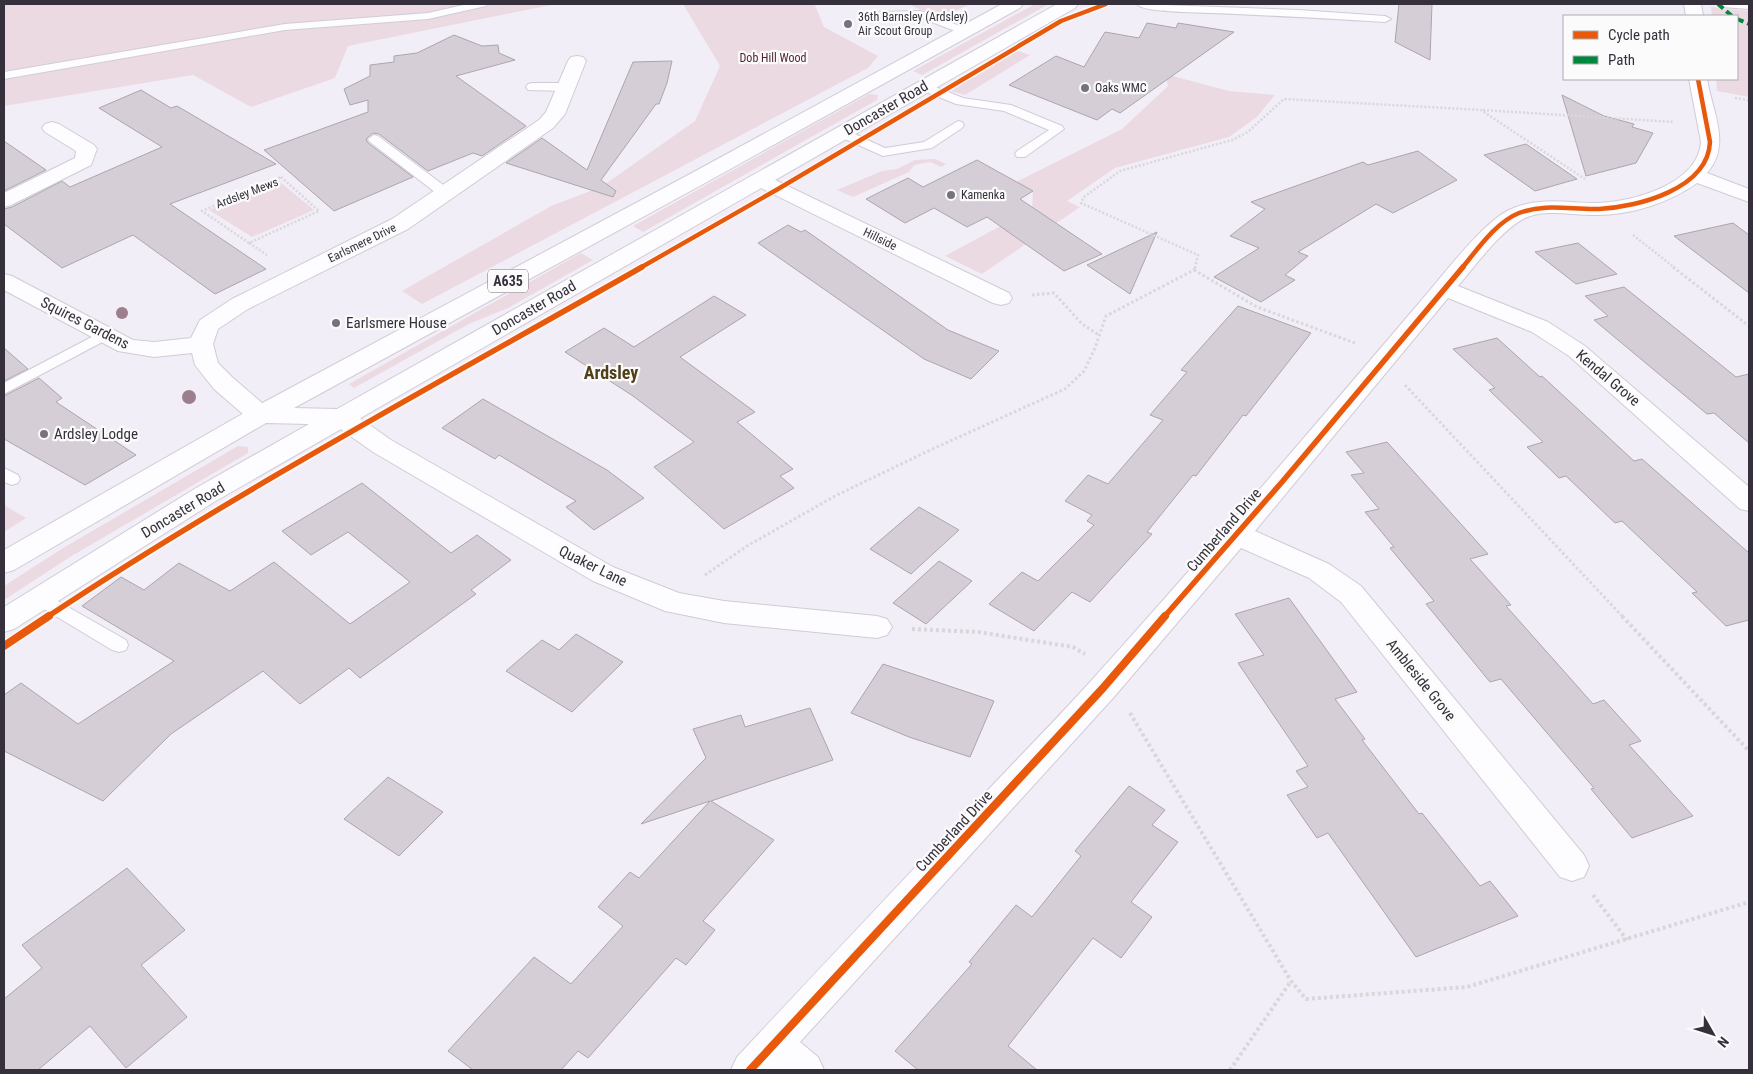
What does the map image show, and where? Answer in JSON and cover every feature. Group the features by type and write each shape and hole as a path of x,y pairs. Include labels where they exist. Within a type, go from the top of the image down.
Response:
{"main road":[{"name":"Doncaster Road","path":"4,563 126,490 260,415 1014,4"},
{"name":"Doncaster Road","path":"4,622 205,495 1069,4"},
{"name":"Earlsmere Drive","path":"201,344 208,325 240,304 400,224 546,124 555,114 577,61"},
{"path":"879,78 918,90"},
{"path":"1698,80 1710,148 1706,162 1696,176 1749,196"},
{"path":"4,201 84,161 87,149 52,128"},
{"name":"Cumberland Drive","path":"762,1057 1110,679 1238,535 1487,239 1517,214 1551,207 1612,207 1661,195 1696,176"},
{"name":"Hillside","path":"760,180 1001,298"},
{"name":"Squires Gardens","path":"4,281 126,346 142,350 161,350 201,344"},
{"name":"Kendal Grove","path":"1444,288 1540,326 1577,351 1749,502"},
{"path":"201,344 207,365 223,383 260,415 341,417"},
{"name":"Quaker Lane","path":"341,417 382,446 603,574 675,603 724,612 877,627"},
{"name":"Ambleside Grove","path":"1238,535 1319,571 1351,594 1572,866"},
{"path":"762,1057 805,1070"}],"lane":[{"path":"4,76 276,28 428,16 482,4"},
{"path":"1142,4 1168,8 1298,13 1385,19"},
{"path":"1362,18 1365,4"},
{"path":"1722,4 1749,6"},
{"path":"880,14 920,14 964,31"},
{"path":"532,88 566,87"},
{"path":"918,90 960,101 1008,108 1058,129 1021,154"},
{"path":"842,133 882,152 928,145 958,125"},
{"path":"374,139 446,193"},
{"path":"4,389 105,335"},
{"path":"40,598 119,645"}],"path":[{"path":"675,603 699,579 743,547 777,528 870,478 1065,389 1084,371 1106,316 1194,270 1198,255 1081,203 1084,197 1120,172 1232,140 1248,132 1284,99 1633,118 1707,125"},
{"path":"1481,110 1612,207 1749,326"},
{"path":"1194,270 1257,307 1383,361 1749,751"},
{"path":"1061,301 1082,324 1099,335"},
{"path":"877,627 978,632 1073,647 1110,679 1291,981 1306,999 1467,987 1749,902"},
{"path":"1572,866 1627,940"},
{"path":"1230,1070 1291,981"}],"green space":[{"path":"4,4 556,4 348,46 335,78 251,107 193,75 4,106"},
{"name":"Dob Hill Wood","path":"683,4 817,4 815,5 824,27 878,56 868,68 422,304 402,291 551,206 601,187 695,121 720,66"},
{"path":"908,4 970,4 940,18"},
{"path":"1035,4 1049,4 922,75 913,71"},
{"path":"1711,7 1749,11 1749,97 1717,91 1716,80 1738,80 1738,15 1712,15"},
{"path":"1018,51 1030,55 965,95 951,91"},
{"path":"1165,74 1229,91 1275,95 1257,117 1229,137 1115,168 1067,201 1080,207 982,274 945,256 1032,209 1033,191 1016,182 1122,129 1168,86"},
{"path":"869,94 878,95 877,100 643,232 633,226"},
{"path":"935,159 946,164 941,167 930,162 914,165 909,172 853,197 837,190 882,171 897,169 915,160"},
{"path":"279,181 314,210 252,237 209,210"},
{"path":"581,253 593,260 508,308 469,324 354,388 349,384"},
{"path":"238,446 248,447 248,453 70,557 4,600 4,586 63,548"},
{"path":"4,505 26,518 4,532"}],"building":[{"path":"1399,4 1432,4 1430,60 1395,42"},
{"path":"1147,23 1176,28 1178,23 1234,32 1120,113 1112,109 1097,120 1009,85 1056,56 1084,67 1105,32 1139,38"},
{"path":"454,35 482,46 498,45 499,53 515,60 456,76 526,126 482,156 473,153 428,171 379,134 373,133 366,139 368,143 413,177 334,211 264,150 368,112 368,100 350,105 344,89 370,76 370,65 394,62 394,56 417,53"},
{"path":"672,61 667,83 659,104 656,104 601,180 616,191 613,197 506,163 542,138 587,170 633,62"},
{"path":"141,90 171,108 177,106 276,164 170,204 266,269 215,294 133,235 62,268 4,224 4,209 12,207 62,181 70,187 162,147 99,108"},
{"path":"1562,95 1604,116 1634,124 1632,127 1653,133 1636,163 1586,176"},
{"path":"4,141 46,170 4,191"},
{"path":"1526,144 1577,179 1535,191 1484,155"},
{"path":"1418,151 1457,180 1393,213 1376,204 1298,252 1308,256 1285,275 1295,280 1261,302 1214,277 1259,248 1230,236 1265,209 1251,202 1363,162 1368,165"},
{"path":"977,160 1033,191 1020,199 1102,254 1064,271 987,217 967,227 934,208 905,223 866,199 908,178 923,187"},
{"path":"1733,223 1749,235 1749,293 1674,236"},
{"path":"788,225 801,232 805,230 948,330 999,351 971,379 924,359 758,243"},
{"path":"1157,232 1130,294 1087,265"},
{"path":"1578,243 1617,274 1576,284 1535,252"},
{"path":"1624,287 1736,377 1749,374 1749,443 1714,413 1707,414 1594,320 1608,316 1585,296"},
{"path":"714,296 746,315 680,357 755,412 737,422 793,469 780,476 794,488 724,529 654,467 694,442 633,396 565,352 604,328 634,347"},
{"path":"1238,306 1311,333 1246,416 1243,415 1196,476 1193,475 1147,532 1152,534 1090,602 1072,592 1034,631 989,604 1022,572 1038,581 1094,525 1087,521 1092,515 1065,501 1088,475 1108,484 1163,420 1150,415 1187,372 1181,370"},
{"path":"1497,338 1540,377 1542,376 1634,461 1642,459 1749,553 1749,620 1726,626 1692,593 1697,592 1622,521 1615,523 1566,476 1559,478 1527,447 1543,442 1489,390 1495,388 1453,349"},
{"path":"4,348 28,369 4,381"},
{"name":"Ardsley Lodge","path":"39,378 62,398 56,402 136,455 85,485 4,439 4,396"},
{"path":"483,399 607,470 644,498 594,530 566,507 576,501 499,455 495,459 442,428"},
{"path":"1387,442 1488,554 1470,559 1511,605 1506,606 1593,704 1604,700 1641,741 1629,745 1693,816 1632,838 1591,789 1594,788 1501,679 1490,682 1426,604 1434,601 1390,548 1394,547 1365,512 1379,509 1351,475 1364,473 1346,452"},
{"path":"362,483 451,553 477,535 511,560 471,590 476,594 360,678 349,668 300,704 263,671 171,734 103,801 4,751 4,695 21,683 78,724 174,661 82,606 121,577 144,590 179,563 230,591 274,562 350,624 410,582 348,532 311,555 282,531"},
{"path":"919,507 959,530 911,574 870,549"},
{"path":"939,561 972,581 926,624 893,603"},
{"path":"1289,598 1357,692 1335,699 1365,739 1362,740 1419,814 1422,813 1480,886 1490,881 1518,916 1416,957 1328,833 1317,838 1287,795 1308,787 1296,771 1308,766 1238,663 1264,655 1235,614"},
{"path":"576,634 623,662 572,712 506,671 542,640 559,650"},
{"path":"883,664 994,701 970,757 909,737 851,713"},
{"path":"810,708 833,760 711,801 774,840 703,921 715,930 686,965 676,958 588,1058 578,1051 561,1070 473,1070 448,1051 534,957 571,984 623,926 598,907 630,872 639,878 710,801 641,824 706,758 693,729 741,715 745,727"},
{"path":"388,777 443,812 399,856 344,819"},
{"path":"1129,786 1165,810 1152,825 1178,842 1131,902 1152,917 1121,958 1093,938 1008,1046 1037,1070 918,1070 895,1051 972,964 969,962 1016,905 1032,917 1081,856 1075,851"},
{"path":"127,868 185,930 141,965 187,1017 126,1068 90,1026 38,1070 4,1070 4,999 42,968 22,945"}],"marked path":[{"path":"1718,4 1731,15"},
{"path":"1738,19 1749,24"}],"cycle path":[{"path":"4,646 122,568 303,460 778,189 1061,21 1106,4"},
{"path":"750,1070 1103,688 1282,482 1447,284 1499,228 1511,217 1536,209 1557,207 1598,209 1629,205 1664,194 1681,186 1695,176 1705,164 1710,150 1710,133 1698,80"}],"place":[{"name":"36th Barnsley (Ardsley) Air Scout Group","path":"848,24"},
{"name":"Oaks WMC","path":"1085,88"},
{"name":"Kamenka","path":"951,195"},
{"name":"Earlsmere House","path":"336,323"},
{"name":"Ardsley Lodge","path":"44,434"}],"district":[{"name":"Ardsley","path":"611,373"}]}
